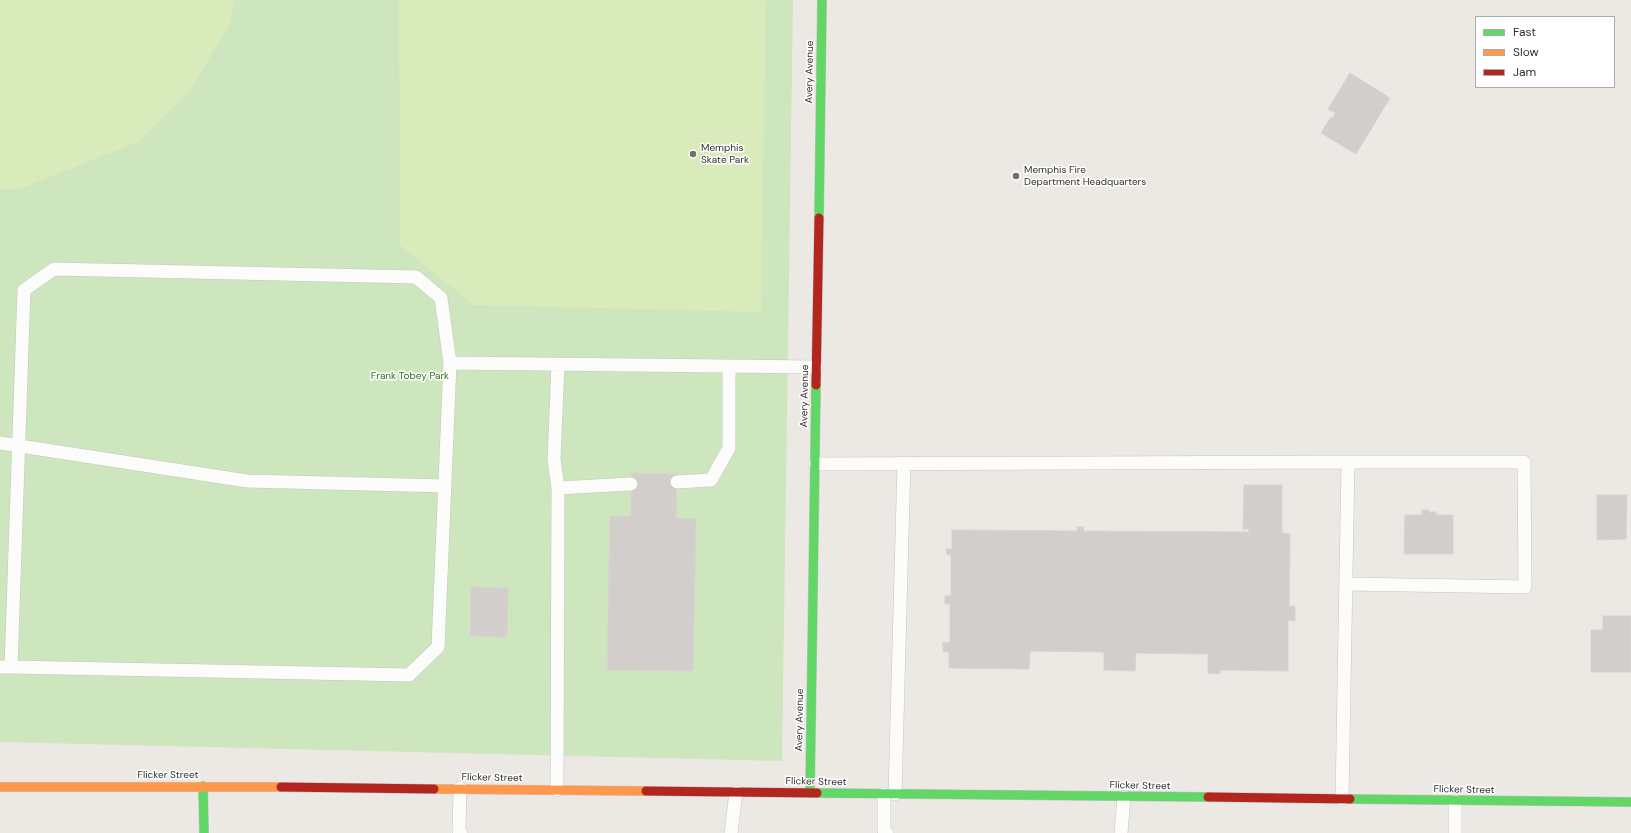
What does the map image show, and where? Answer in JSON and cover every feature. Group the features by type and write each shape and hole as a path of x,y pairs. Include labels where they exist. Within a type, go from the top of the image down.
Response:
{"street":[{"name":"Avery Avenue","path":"810,793 822,0"},
{"name":"Flicker Street","path":"0,787 203,786 460,788 1631,802"},
{"path":"203,786 204,833"}],"lane":[{"path":"54,269 416,277 440,298 450,362 438,647 409,675 6,667 19,446 24,290 54,269"},
{"path":"450,362 558,365 816,367"},
{"path":"557,790 558,488 554,459 558,365"},
{"path":"677,482 711,480 729,448 729,366"},
{"path":"0,443 247,481 445,486"},
{"path":"1342,799 1348,462"},
{"path":"815,464 1524,462 1525,587 1346,584"},
{"path":"887,833 884,830 889,794 904,463"},
{"path":"558,488 631,484"},
{"path":"460,788 459,831 461,833"},
{"path":"731,833 736,792"},
{"path":"1121,833 1124,797"},
{"path":"1455,801 1455,833"}],"green space":[{"name":"Frank Tobey Park","path":"0,0 793,0 782,761 0,742"},
{"path":"0,0 235,0 230,23 191,90 138,142 19,189 0,189"},
{"path":"399,0 766,0 761,312 473,305 400,245"}],"building":[{"path":"1350,73 1390,98 1356,154 1321,133 1331,117 1333,118 1335,113 1328,109"},
{"path":"631,473 677,474 676,518 696,519 693,671 607,670 610,516 631,516"},
{"path":"1244,485 1282,485 1282,533 1290,534 1289,606 1295,606 1295,621 1288,620 1288,671 1220,670 1220,674 1208,673 1208,654 1136,653 1135,671 1104,670 1104,652 1030,651 1029,669 949,668 949,652 943,651 943,642 950,643 950,604 945,604 945,596 951,596 951,554 947,555 946,549 952,549 952,530 1077,531 1077,527 1084,527 1083,531 1249,532 1249,529 1243,529"},
{"path":"1597,495 1627,495 1626,539 1597,540"},
{"path":"1422,510 1429,510 1431,515 1431,512 1436,512 1436,515 1453,515 1453,554 1404,554 1405,515 1422,515"},
{"path":"471,587 508,588 507,637 470,636"},
{"path":"1603,616 1631,616 1631,672 1591,672 1591,630 1603,630"}],"traffic: fast":[{"path":"819,218 822,0"},
{"path":"810,793 816,385"},
{"path":"203,786 204,833"},
{"path":"817,793 1208,797"},
{"path":"1350,799 1631,802"}],"traffic: slow":[{"path":"0,787 281,787"},
{"path":"434,789 646,791"}],"traffic: jam":[{"path":"816,385 819,218"},
{"path":"281,787 434,789"},
{"path":"646,791 817,793"},
{"path":"1208,797 1350,799"}],"place":[{"name":"Memphis Skate Park","path":"693,154"},
{"name":"Memphis Fire Department Headquarters","path":"1016,176"}]}
